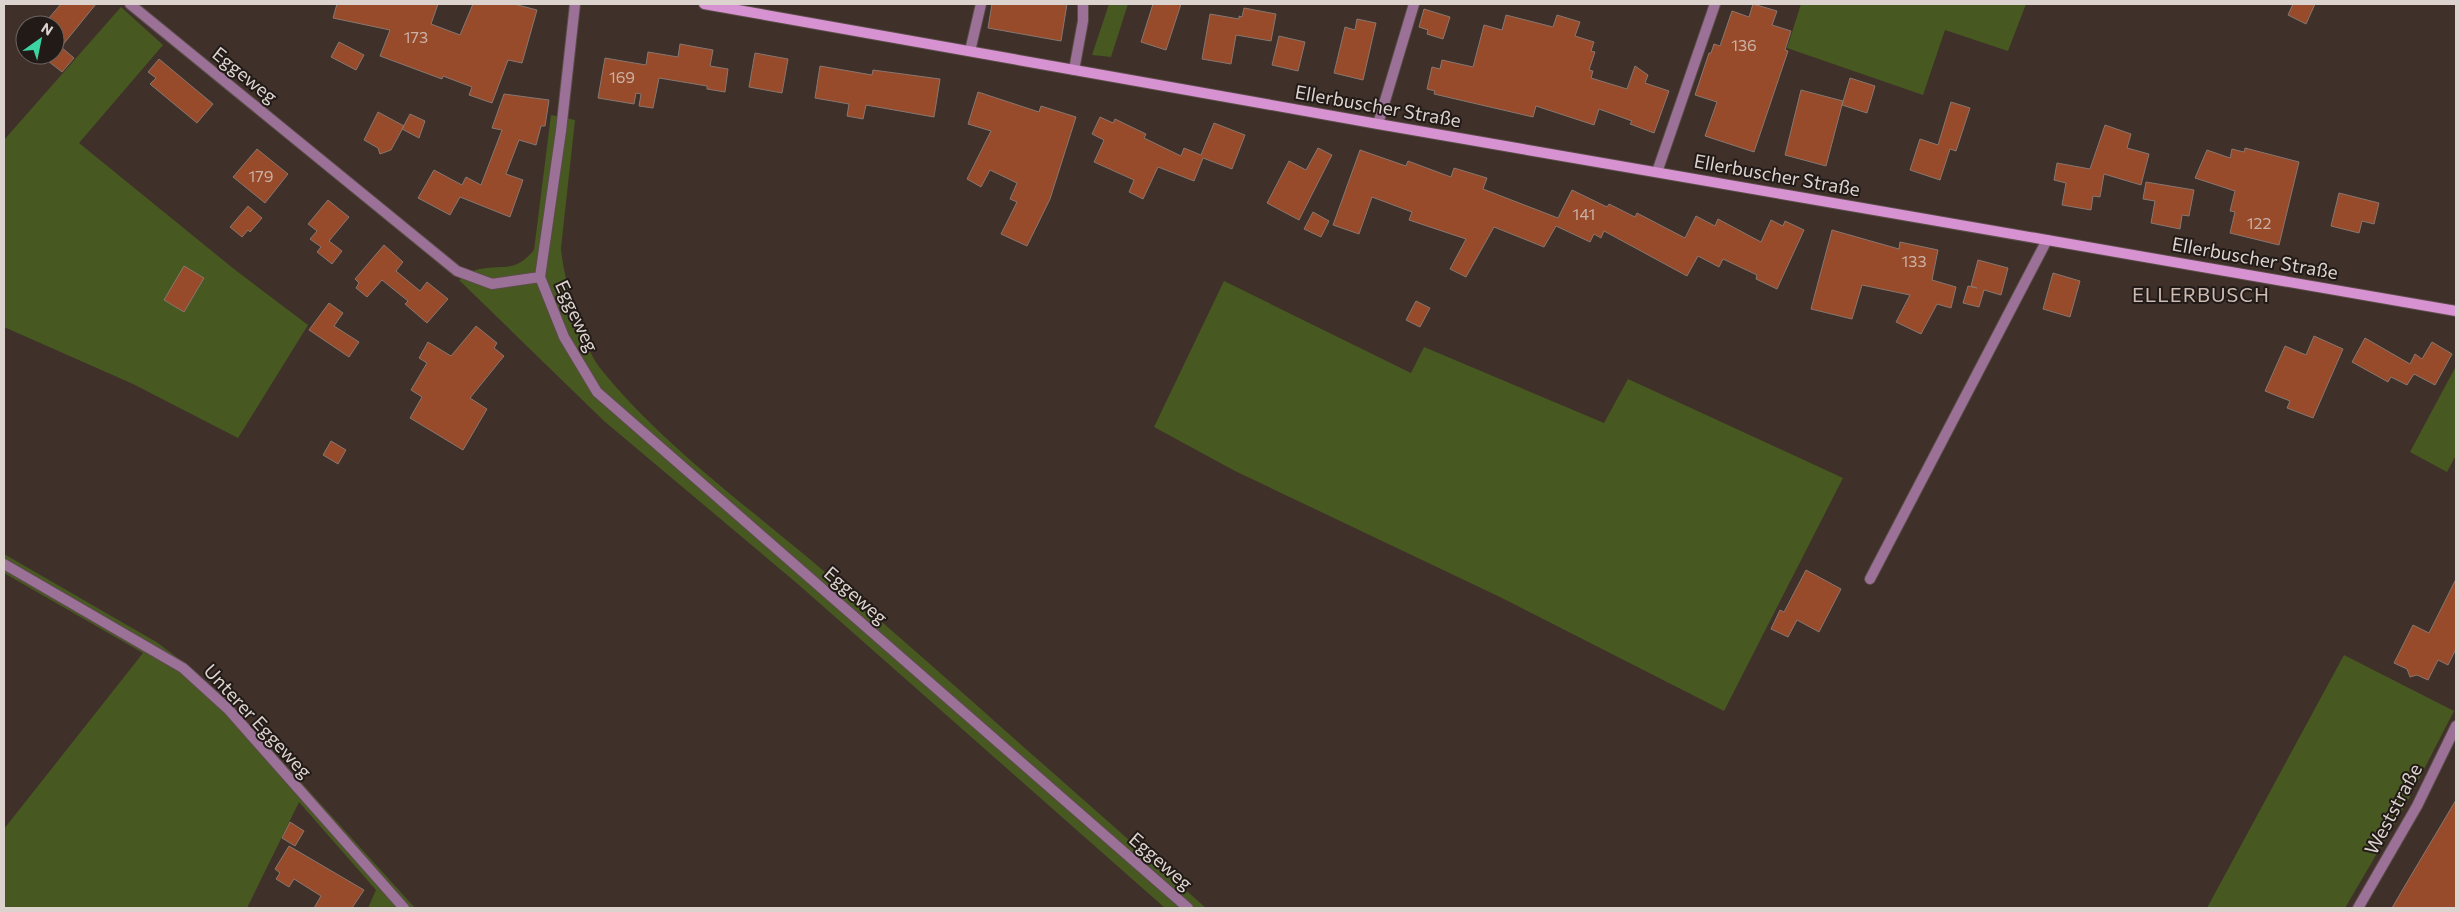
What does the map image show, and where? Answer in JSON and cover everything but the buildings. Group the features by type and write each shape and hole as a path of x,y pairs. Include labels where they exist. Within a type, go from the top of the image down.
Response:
{"main road":[{"name":"Ellerbuscher Straße","path":"704,4 1378,124 2456,311"}],"street":[{"name":"Eggeweg","path":"130,4 457,271 492,284 540,277"},
{"name":"Eggeweg","path":"576,4 561,131 540,277 564,337 597,392 1188,908"},
{"path":"970,52 982,4"},
{"path":"1074,70 1083,21 1083,4"},
{"path":"1378,124 1414,4"},
{"path":"1657,172 1715,4"},
{"path":"1870,578 2047,240"},
{"name":"Unterer Eggeweg","path":"4,564 183,668 228,709 404,908"},
{"name":"Weststraße","path":"2358,908 2417,806 2456,726"}],"green space":[{"path":"1109,4 1128,4 1111,57 1092,55"},
{"path":"1801,4 2026,4 2008,51 1945,30 1923,95 1787,48"},
{"path":"121,7 163,45 79,143 234,269 308,325 238,438 133,384 4,327 4,140"},
{"path":"551,115 575,120 561,248 565,276 574,310 587,344 600,368 653,426 682,453 834,580 1206,908 1165,908 799,585 604,421 459,280 477,270 515,265 534,250"},
{"path":"1224,281 1411,373 1424,347 1604,423 1628,379 1843,478 1724,711 1502,598 1235,471 1154,427"},
{"path":"2456,366 2456,455 2447,472 2410,452"},
{"path":"4,554 158,643 196,672 270,748 415,908 368,908 376,890 299,802 247,908 4,908 4,829 143,653 4,573"},
{"path":"2344,655 2454,711 2407,802 2345,908 2207,908"}],"district":[{"name":"ELLERBUSCH","path":"2201,295"}]}
